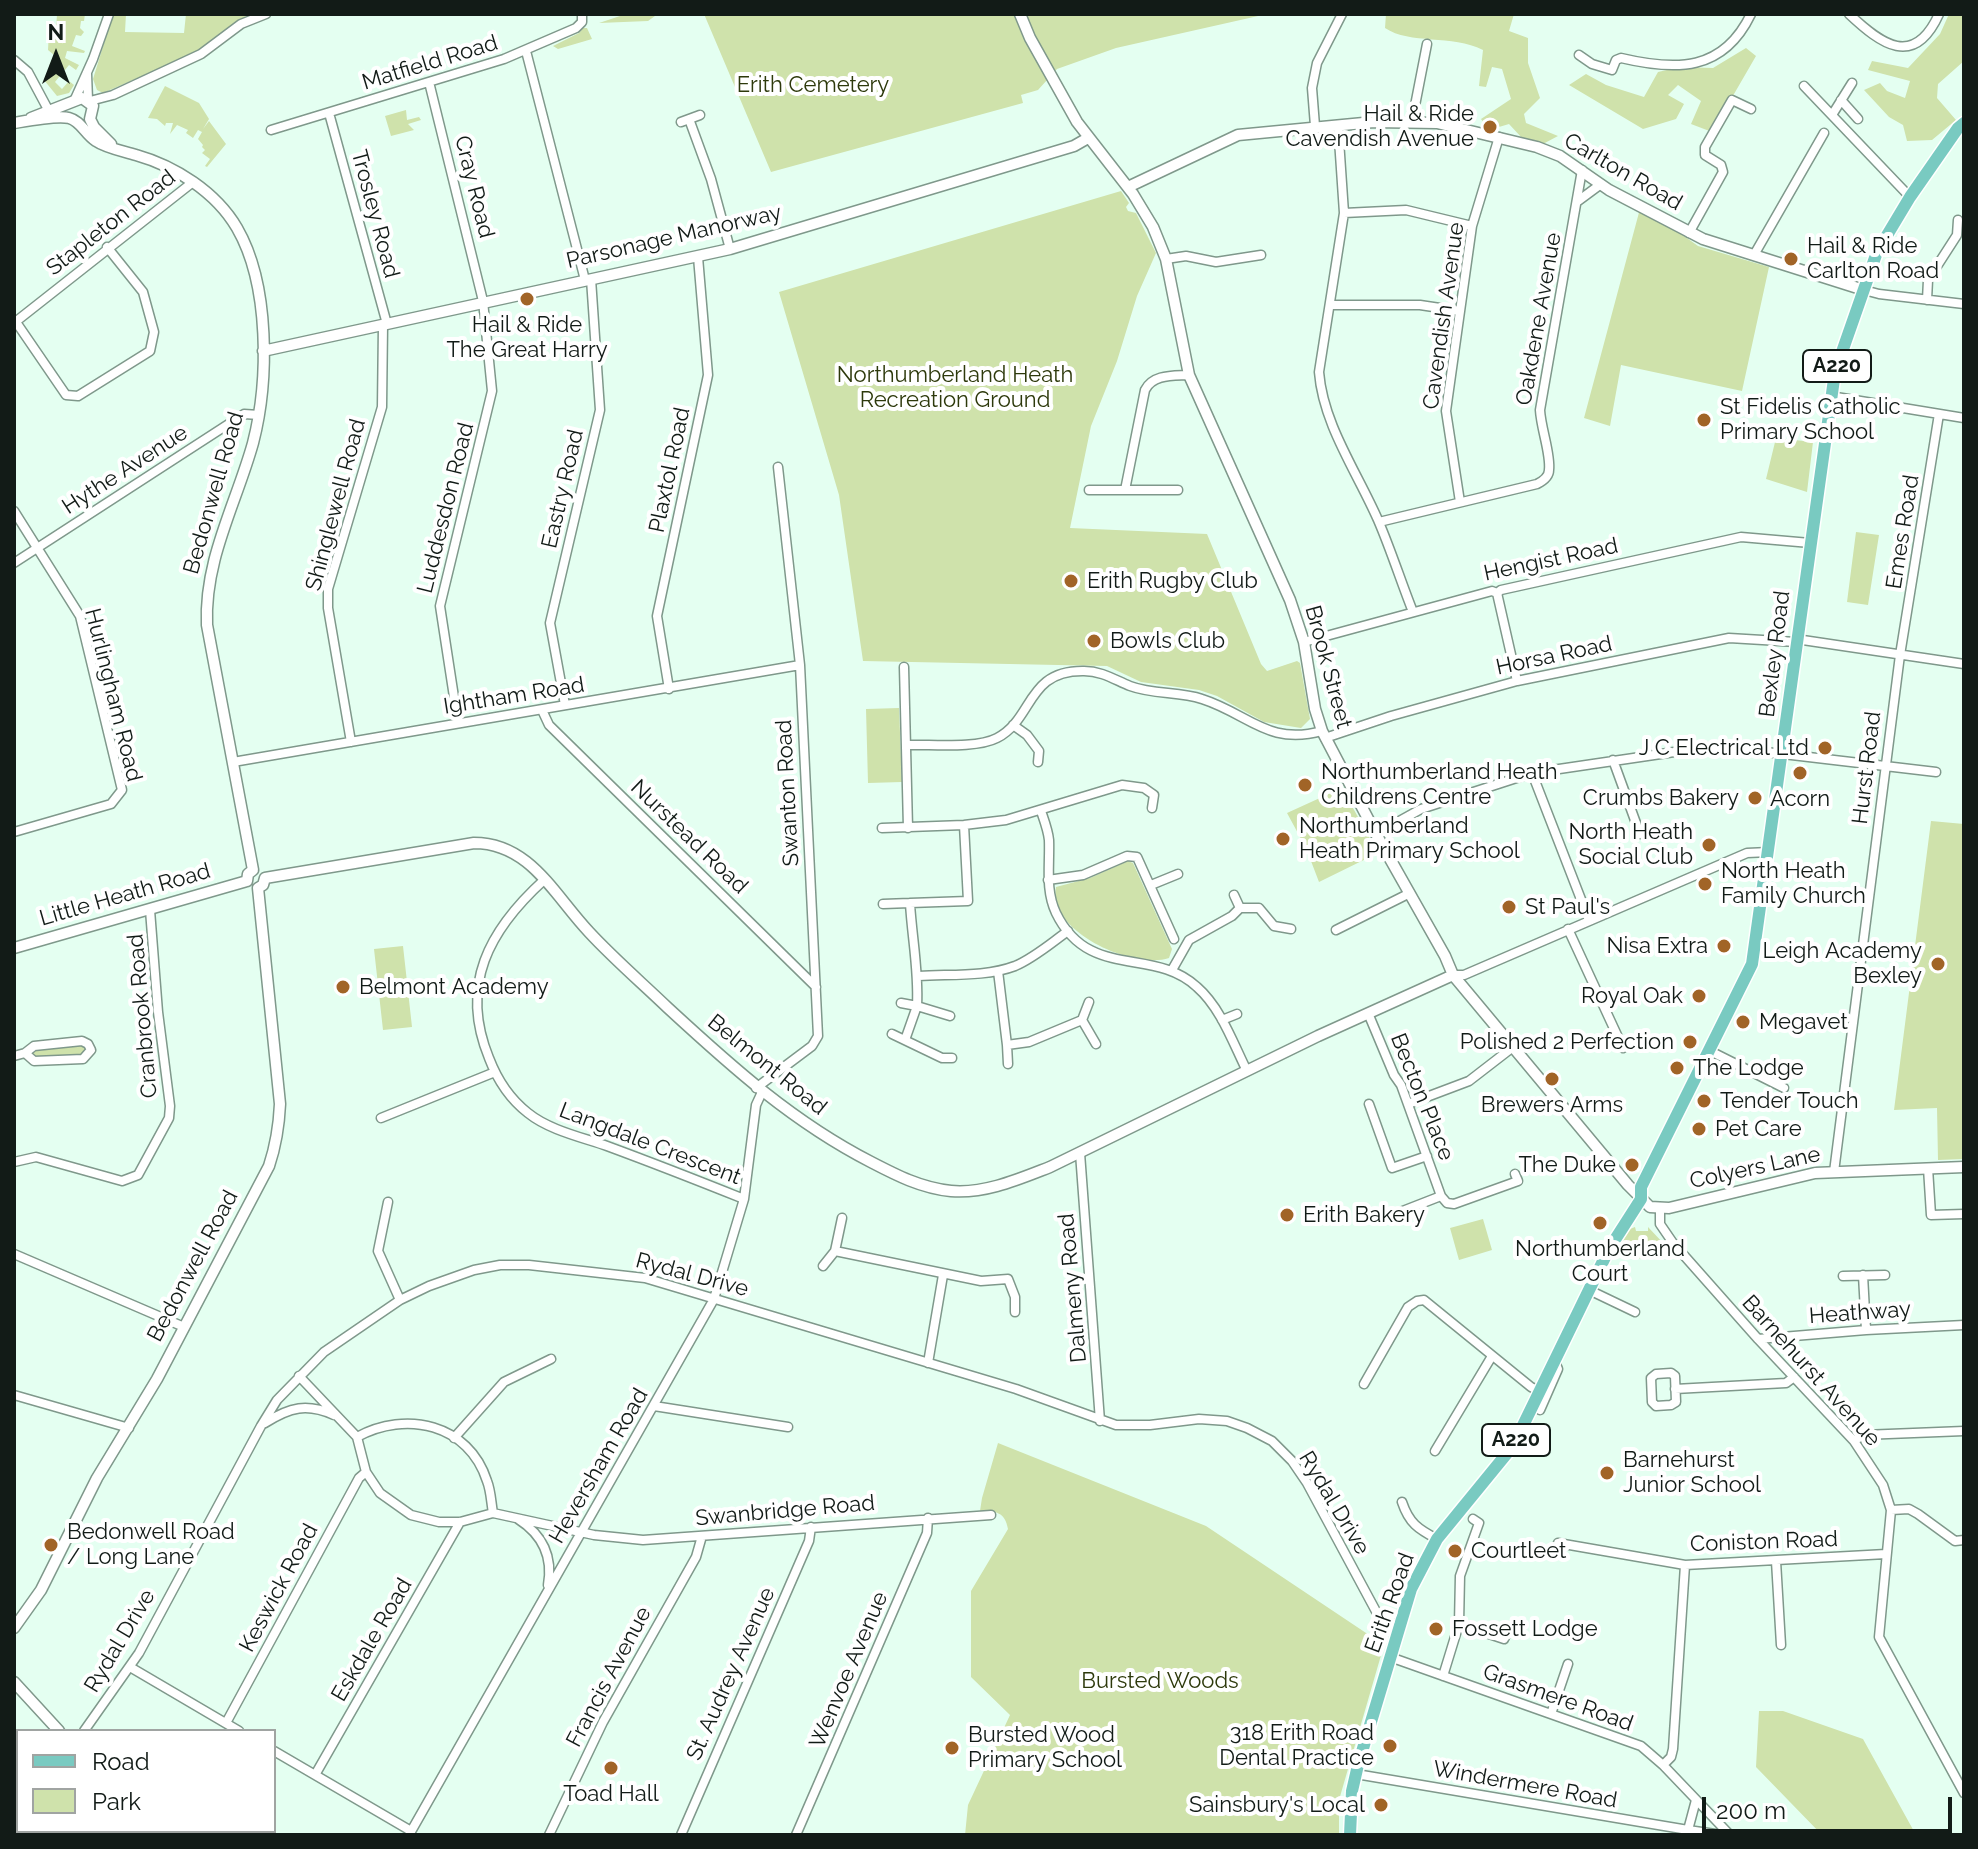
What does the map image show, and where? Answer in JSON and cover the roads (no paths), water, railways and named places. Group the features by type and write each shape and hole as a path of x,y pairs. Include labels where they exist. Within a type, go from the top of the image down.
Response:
{"main road":[{"name":"Bexley Road","path":"1641,1199 1641,1187 1752,964 1830,396 1843,347 1877,252 1910,197 1964,123"},
{"name":"Erith Road","path":"1350,1835 1350,1810 1356,1774 1411,1589 1437,1539 1513,1446 1609,1248 1641,1199"}],"street":[{"path":"85,112 68,110 87,74 109,14"},
{"path":"17,123 85,112 113,95 201,54 241,24 266,14"},
{"name":"Brook Street","path":"1020,14 1057,90 1088,138 1149,218 1166,259 1189,375 1277,567 1304,642 1315,709 1324,735 1453,975 1641,1199"},
{"path":"1315,126 1312,88 1317,63 1342,14"},
{"path":"1579,55 1592,64 1612,70 1616,60 1621,58 1657,67 1707,60 1736,38 1751,14"},
{"path":"1849,14 1877,39 1897,46 1925,37 1939,14"},
{"name":"Matfield Road","path":"271,130 526,51 576,28 582,18"},
{"path":"1412,121 1427,44"},
{"name":"Eastry Road","path":"526,51 588,280 600,410 550,623 565,705"},
{"path":"14,60 28,72 52,115"},
{"path":"85,112 87,74"},
{"name":"Cray Road","path":"429,82 483,301"},
{"path":"1832,115 1852,83"},
{"path":"1804,86 1910,197"},
{"path":"1689,233 1723,172 1721,165 1705,155 1705,147 1732,100 1751,109"},
{"path":"1841,100 1858,119"},
{"path":"52,115 73,101"},
{"path":"73,101 85,112"},
{"name":"Bedonwell Road","path":"85,112 98,134 115,148 153,160 193,182 225,212 237,229 254,275 263,351 259,415 244,473 212,563 206,598 207,625 253,870"},
{"name":"Trosley Road","path":"329,113 385,324"},
{"path":"700,115 685,121 711,179 730,249"},
{"name":"Carlton Road","path":"1128,187 1238,135 1315,126 1412,121 1458,126 1560,156 1601,184 1689,233 1864,290"},
{"path":"1338,125 1344,213 1319,372 1320,385 1332,422 1379,522 1413,612"},
{"path":"1754,255 1824,133"},
{"name":"Cavendish Avenue","path":"1460,502 1446,411 1472,226 1499,137"},
{"name":"Parsonage Manorway","path":"263,351 730,249 1074,146 1088,138"},
{"name":"Oakdene Avenue","path":"1460,502 1537,484 1546,479 1550,471 1540,410 1582,170"},
{"name":"Stapleton Road","path":"15,323 107,247 193,182"},
{"path":"1578,201 1601,184"},
{"path":"1344,213 1406,210 1472,226"},
{"path":"1927,300 1928,280 1957,235 1958,220"},
{"path":"15,323 66,395 78,396 150,351 154,332 143,292 107,247"},
{"path":"1166,259 1186,256 1216,262 1261,255"},
{"name":"Plaxtol Road","path":"669,689 657,616 708,375 698,257"},
{"path":"1864,290 1964,304"},
{"name":"Luddesdon Road","path":"458,723 440,606 492,391 483,301"},
{"path":"1330,305 1420,305 1460,311"},
{"name":"Shinglewell Road","path":"351,742 328,608 328,589 382,407 385,324"},
{"path":"1125,490 1149,382 1157,378 1189,375"},
{"path":"1830,396 1964,418"},
{"name":"Hythe Avenue","path":"14,563 244,414 259,415"},
{"name":"Emes Road","path":"1900,655 1939,414"},
{"name":"Swanton Road","path":"759,1090 812,1046 818,1036 800,665 778,467"},
{"path":"1089,490 1178,490"},
{"path":"1379,522 1460,502"},
{"path":"14,511 39,547"},
{"name":"Hengist Road","path":"1304,642 1492,591 1497,593 1741,537 1810,543"},
{"name":"Hurlingham Road","path":"14,832 111,804 122,790 80,616 39,547"},
{"path":"1497,593 1517,681"},
{"name":"Horsa Road","path":"1013,725 1030,698 1045,683 1060,674 1082,670 1097,671 1146,691 1203,699 1260,728 1298,736 1324,735 1517,681 1729,638 1796,641 1964,664"},
{"name":"Hurst Road","path":"1834,1172 1900,655"},
{"name":"Ightham Road","path":"233,762 800,665"},
{"path":"904,667 908,828"},
{"name":"Nurstead Road","path":"542,710 549,725 816,987"},
{"path":"906,745 981,743 997,738 1013,725 1043,750 1038,762"},
{"path":"1376,834 1421,809 1532,773 1715,746 1936,772"},
{"path":"1613,760 1640,834"},
{"path":"1532,773 1589,920"},
{"path":"882,828 1006,820 1122,785 1144,788 1158,794 1152,808"},
{"path":"1041,811 1049,836 1050,899 1068,931 1100,955 1172,970 1187,980 1205,996 1222,1020 1247,1071"},
{"path":"883,904 968,901 964,825"},
{"name":"Belmont Road","path":"265,878 474,843 500,845 520,855 589,932 759,1090 846,1150 904,1179 952,1191 1009,1183 1080,1153 1453,975"},
{"path":"1453,975 1464,975 1747,853 1769,852"},
{"path":"1048,880 1083,875 1127,856 1137,857 1174,939"},
{"path":"253,870 261,871 265,878 258,888 250,886 247,881 248,874 253,870"},
{"path":"1151,885 1178,874"},
{"name":"Langdale Crescent","path":"544,880 518,904 499,929 475,994 476,1018 495,1072 512,1098 543,1123 744,1199"},
{"name":"Little Heath Road","path":"14,948 247,881"},
{"name":"Bedonwell Road","path":"14,1628 41,1590 97,1478 129,1428 269,1166 279,1131 280,1104 258,888"},
{"path":"1336,930 1410,893"},
{"path":"1234,895 1240,908"},
{"path":"905,1040 917,1006 919,976 912,939 910,903"},
{"path":"1172,970 1189,940 1232,916 1240,908 1259,908 1274,926 1291,929"},
{"name":"Cranbrook Road","path":"14,1162 36,1157 122,1181 138,1175 169,1118 150,910"},
{"path":"1568,929 1623,1048"},
{"path":"919,976 998,971 1039,953 1068,931"},
{"path":"998,971 1008,1064"},
{"path":"1181,989 1187,980"},
{"path":"1007,1045 1029,1042 1082,1020 1089,1002"},
{"path":"901,1003 950,1016"},
{"name":"Becton Place","path":"1368,1013 1408,1104 1441,1196 1447,1203 1454,1204 1518,1181 1515,1174"},
{"path":"1222,1020 1237,1014"},
{"path":"1082,1020 1096,1044"},
{"path":"892,1034 942,1058 952,1058"},
{"path":"14,1056 34,1046 82,1041 91,1050 83,1059 34,1061 25,1053"},
{"path":"1408,1104 1469,1081 1513,1047"},
{"path":"1710,1051 1784,1088"},
{"path":"381,1118 495,1072"},
{"name":"Heversham Road","path":"410,1833 714,1299 744,1199 759,1090"},
{"path":"1369,1104 1392,1168 1427,1156"},
{"name":"Dalmeny Road","path":"1080,1153 1100,1421"},
{"name":"Colyers Lane","path":"1660,1209 1793,1177 1834,1172 1964,1167"},
{"path":"1928,1168 1931,1215 1964,1214"},
{"name":"Becton Place","path":"1382,1219 1441,1196"},
{"path":"1641,1199 1650,1207 1660,1209"},
{"path":"388,1202 378,1251 400,1300"},
{"name":"Barnehurst Avenue","path":"1660,1209 1662,1229 1758,1339 1854,1441 1883,1485 1891,1510 1879,1637 1964,1793"},
{"path":"823,1266 835,1251 842,1218"},
{"path":"835,1251 943,1275 981,1281 1008,1279 1015,1297 1015,1312"},
{"path":"14,1254 184,1327"},
{"name":"Rydal Drive","path":"85,1729 130,1667 261,1426 277,1400 299,1376 324,1352 400,1300 474,1270 514,1265 645,1278 1016,1389 1116,1425 1150,1425 1199,1419 1227,1421 1272,1441 1292,1461 1378,1615 1400,1627"},
{"path":"928,1363 943,1275"},
{"path":"1863,1275 1866,1330"},
{"path":"1843,1276 1885,1275"},
{"path":"1589,1290 1635,1312"},
{"path":"1364,1384 1408,1307 1424,1300 1539,1391"},
{"name":"Heathway","path":"1758,1339 1964,1325"},
{"path":"1435,1451 1492,1356"},
{"path":"454,1438 504,1382 551,1359"},
{"path":"1540,1410 1558,1369 1554,1359"},
{"path":"1671,1373 1675,1376 1675,1389 1676,1402 1671,1405 1656,1406 1652,1402 1651,1378 1656,1374 1671,1373"},
{"path":"299,1376 357,1437 366,1472 380,1493 411,1515 439,1522 460,1522 493,1513 488,1482 482,1469 454,1438 424,1424 409,1422 375,1427 357,1437"},
{"path":"1675,1389 1786,1383 1794,1377"},
{"path":"14,1395 129,1428"},
{"path":"654,1406 788,1427"},
{"path":"261,1426 297,1407 319,1408 339,1416"},
{"path":"1854,1441 1863,1435 1964,1431"},
{"name":"Keswick Road","path":"226,1723 359,1478 366,1472"},
{"path":"1402,1502 1408,1518 1417,1528 1437,1539"},
{"path":"1891,1510 1909,1509 1960,1541 1964,1549"},
{"name":"Swanbridge Road","path":"493,1513 594,1535 643,1540 991,1515"},
{"path":"512,1516 534,1531 545,1546 550,1571 546,1594"},
{"name":"Wenvoe Avenue","path":"796,1835 927,1533 928,1518"},
{"path":"1443,1676 1459,1624 1460,1576 1478,1519"},
{"name":"Eskdale Road","path":"315,1775 460,1522"},
{"name":"St. Audrey Avenue","path":"681,1835 809,1541 811,1527"},
{"name":"Francis Avenue","path":"549,1835 603,1722 696,1557 702,1536"},
{"name":"Coniston Road","path":"1556,1552 1558,1543 1685,1565 1886,1554"},
{"path":"1776,1561 1781,1645"},
{"path":"1663,1765 1671,1757 1673,1749 1685,1565"},
{"path":"1459,1624 1504,1639 1506,1635"},
{"name":"Grasmere Road","path":"1390,1657 1641,1746 1728,1834"},
{"path":"1551,1714 1568,1664"},
{"path":"130,1667 236,1729"},
{"path":"14,1682 57,1729"},
{"path":"276,1752 410,1833"},
{"name":"Windermere Road","path":"1356,1774 1688,1830 1728,1834"},
{"path":"1688,1830 1696,1800"}],"place":[{"name":"Hail & Ride Cavendish Avenue","path":"1490,127"},
{"name":"Hail & Ride Carlton Road","path":"1791,259"},
{"name":"Hail & Ride The Great Harry","path":"527,299"},
{"name":"St Fidelis Catholic Primary School","path":"1704,420"},
{"name":"Erith Rugby Club","path":"1071,581"},
{"name":"Bowls Club","path":"1094,641"},
{"name":"J C Electrical Ltd","path":"1825,748"},
{"name":"Acorn","path":"1800,773"},
{"name":"Northumberland Heath Childrens Centre","path":"1305,785"},
{"name":"Crumbs Bakery","path":"1755,798"},
{"name":"Northumberland Heath Primary School","path":"1283,839"},
{"name":"North Heath Social Club","path":"1709,845"},
{"name":"North Heath Family Church","path":"1705,884"},
{"name":"St Paul's","path":"1509,907"},
{"name":"Nisa Extra","path":"1724,946"},
{"name":"Leigh Academy Bexley","path":"1938,964"},
{"name":"Belmont Academy","path":"343,987"},
{"name":"Royal Oak","path":"1699,996"},
{"name":"Megavet","path":"1743,1022"},
{"name":"Polished 2 Perfection","path":"1690,1042"},
{"name":"The Lodge","path":"1677,1068"},
{"name":"Brewers Arms","path":"1552,1079"},
{"name":"Tender Touch","path":"1704,1101"},
{"name":"Pet Care","path":"1699,1129"},
{"name":"The Duke","path":"1632,1165"},
{"name":"Erith Bakery","path":"1287,1215"},
{"name":"Northumberland Court","path":"1600,1223"},
{"name":"Barnehurst Junior School","path":"1607,1473"},
{"name":"Bedonwell Road / Long Lane","path":"51,1545"},
{"name":"Courtleet","path":"1455,1551"},
{"name":"Fossett Lodge","path":"1436,1629"},
{"name":"318 Erith Road Dental Practice","path":"1390,1746"},
{"name":"Bursted Wood Primary School","path":"952,1748"},
{"name":"Toad Hall","path":"611,1768"},
{"name":"Sainsbury's Local","path":"1381,1805"}],"park label":[{"name":"Erith Cemetery","path":"813,85"},
{"name":"Northumberland Heath Recreation Ground","path":"955,388"},
{"name":"Bursted Woods","path":"1160,1681"}]}
